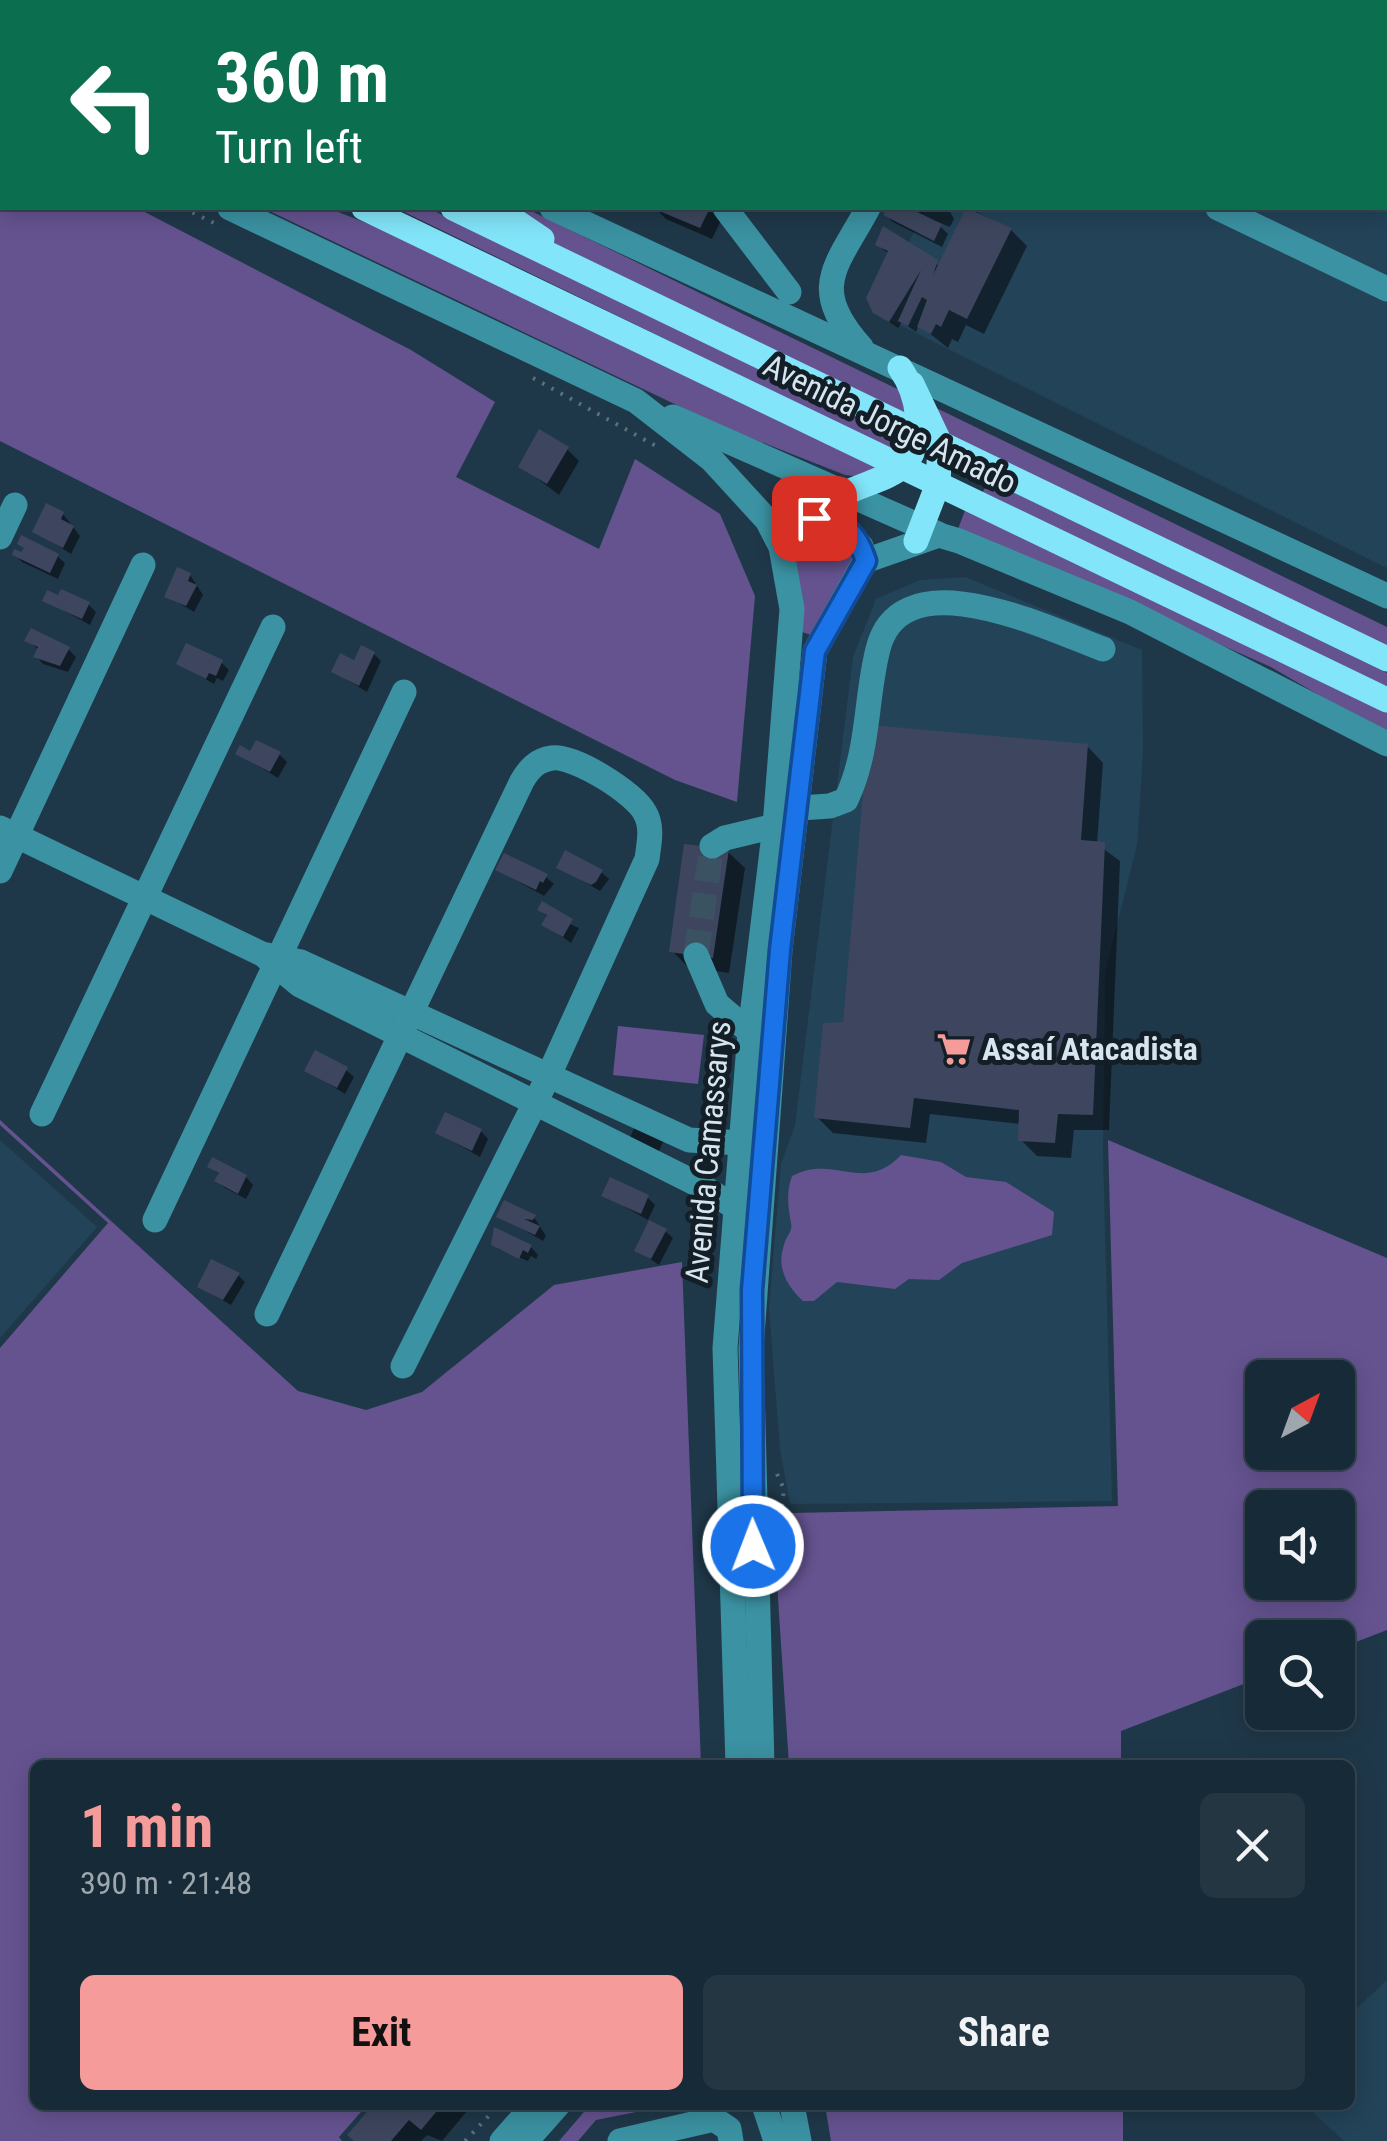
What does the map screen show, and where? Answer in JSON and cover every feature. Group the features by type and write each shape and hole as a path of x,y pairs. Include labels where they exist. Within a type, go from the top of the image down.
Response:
{"main road":[{"name":"Avenida Jorge Amado","path":"368,210 1387,700"},
{"name":"Avenida Jorge Amado","path":"457,210 1387,658"},
{"path":"499,210 538,236 568,264"},
{"path":"906,376 930,438 938,484 926,534"},
{"path":"848,492 903,466 930,438"}],"street":[{"name":"Avenida Jorge Amado","path":"556,210 864,351 906,376 1387,596"},
{"path":"727,210 789,292"},
{"path":"864,351 832,307 830,277 867,210"},
{"path":"1222,210 1387,289"},
{"path":"224,216 848,492 926,534 1086,594 1165,630 1387,744"},
{"path":"758,303 830,277"},
{"path":"636,401 712,460 768,520 781,547 798,526 814,518 834,519 861,546 866,561 926,534"},
{"path":"0,537 15,506"},
{"name":"Avenida Camassarys","path":"738,1760 725,1348 750,1032 775,826 792,609 781,547"},
{"name":"Avenida Camassarys","path":"762,1760 753,1562 752,1290 780,950 800,808 815,651 866,561"},
{"path":"0,871 8,832 143,565"},
{"path":"800,808 830,806 846,800 872,706 882,637 912,608 970,602 1104,648 1086,594"},
{"path":"42,1114 273,627"},
{"path":"156,1220 272,959 404,692"},
{"path":"267,1314 522,780 542,761 562,758 632,796 646,814 651,832 647,859 548,1074 403,1366"},
{"path":"712,846 775,826"},
{"path":"8,832 405,1023 548,1074 689,1140 742,1143"},
{"path":"696,955 717,1004 750,1032"},
{"path":"405,1023 534,1103 736,1208"},
{"path":"678,1176 672,1162 679,1147 689,1140"},
{"path":"502,2141 530,2110"},
{"path":"526,2141 554,2110"},
{"path":"766,2110 776,2141"},
{"path":"793,2110 799,2141"},
{"path":"620,2141 714,2120 728,2128 731,2141"}],"path":[{"path":"192,210 224,216"},
{"path":"518,370 671,454"},
{"path":"776,1472 784,1489 778,1536"},
{"path":"465,2141 494,2110"}],"shaded area":[{"path":"0,210 141,210 411,350 495,402 456,477 599,549 635,459 720,514 755,596 737,802 675,780 0,441"},
{"path":"267,210 333,210 435,250 880,467 862,477 845,475 723,427"},
{"path":"400,210 432,210 905,438 902,454"},
{"path":"476,210 529,210 1387,627 1387,648"},
{"path":"925,210 1387,210 1387,568 874,312"},
{"path":"988,480 1387,673 1387,691 983,492"},
{"path":"966,508 1387,712 1387,735 1271,667 958,529"},
{"path":"809,529 842,531 854,563 811,635 802,632 795,577 797,551"},
{"name":"Assaí Atacadista","path":"965,577 1142,650 1143,752 1137,845 1105,972 1103,1153 1112,1501 790,1504 780,1449 769,1308 781,1164 795,1125 853,657 876,599 920,580"},
{"path":"618,1026 704,1035 698,1084 613,1075"},
{"path":"0,1120 298,1391 366,1410 422,1392 554,1285 682,1262 701,1760 30,1760 30,2110 363,2110 339,2137 342,2141 0,2141 0,1348 108,1223 0,1125"},
{"path":"0,1140 97,1227 0,1338"},
{"path":"1108,1140 1387,1258 1387,1630 1355,1642 1355,1620 1245,1620 1245,1684 1121,1731 1121,1760 789,1760 776,1568 792,1513 1118,1506"},
{"path":"901,1155 941,1162 966,1177 1006,1182 1054,1212 1052,1235 962,1263 939,1280 909,1279 895,1289 837,1282 814,1301 803,1301 788,1283 781,1261 791,1229 788,1200 792,1176 822,1169 874,1172"},
{"path":"1387,1980 1387,2141 1344,2141 1310,2110 1355,2110 1355,2010"},
{"path":"586,2110 646,2110 596,2120 578,2141 559,2141"},
{"path":"826,2110 1123,2110 1123,2141 831,2141"}],"building":[{"path":"657,210 709,210 700,228"},
{"path":"886,210 913,210 942,224 934,241 883,215"},
{"path":"965,210 1012,228 967,319 949,310 941,327 936,324 931,334 917,327 927,300 922,297 908,326 898,321 921,270 889,322 873,313 866,298 888,251 875,245 883,226 938,260 933,275"},
{"path":"539,429 569,447 547,484 518,467"},
{"path":"46,503 64,512 61,519 74,526 63,548 32,532"},
{"path":"21,535 59,554 50,573 12,555 14,549 21,552 24,548 17,544"},
{"path":"177,567 191,573 188,581 197,585 186,606 164,597"},
{"path":"61,589 90,602 82,619 42,601 47,590 58,595"},
{"path":"31,628 70,647 60,666 33,657 38,647 24,641"},
{"path":"186,643 223,660 216,676 209,673 206,679 176,664"},
{"path":"361,645 375,652 359,686 331,672 340,653 354,660"},
{"name":"Assaí Atacadista","path":"869,725 1088,744 1081,840 1105,842 1093,1115 1058,1114 1055,1143 1018,1141 1019,1110 914,1098 910,1128 814,1118 823,1023 843,1022"},
{"path":"256,740 281,752 270,772 235,754 240,745 250,751"},
{"path":"684,844 729,849 713,958 669,952"},
{"path":"565,850 603,870 596,882 591,885 556,868"},
{"path":"504,853 548,874 543,883 540,881 536,890 495,870"},
{"path":"542,901 573,919 563,937 541,925 547,915 537,910"},
{"path":"315,1050 348,1067 337,1088 304,1071"},
{"path":"445,1112 482,1129 472,1151 435,1133"},
{"path":"212,1157 247,1175 238,1194 214,1181 219,1173 207,1167"},
{"path":"610,1177 649,1195 641,1214 601,1196"},
{"path":"504,1200 536,1215 533,1220 524,1219 540,1226 535,1235 496,1217"},
{"path":"649,1220 667,1229 651,1259 634,1251"},
{"path":"494,1227 532,1245 528,1253 523,1250 519,1259 491,1245"},
{"path":"211,1259 240,1273 223,1300 197,1287"},
{"path":"369,2110 438,2110 421,2130 409,2120 391,2141 354,2141 347,2135"}],"tunnel":[{"path":"696,955 712,846"}],"place":[{"name":"Assaí Atacadista","path":"954,1049"}],"route":[{"path":"753,1546 752,1290 780,950 800,808 815,651 866,561 861,546 846,526 834,519 814,518"}]}
